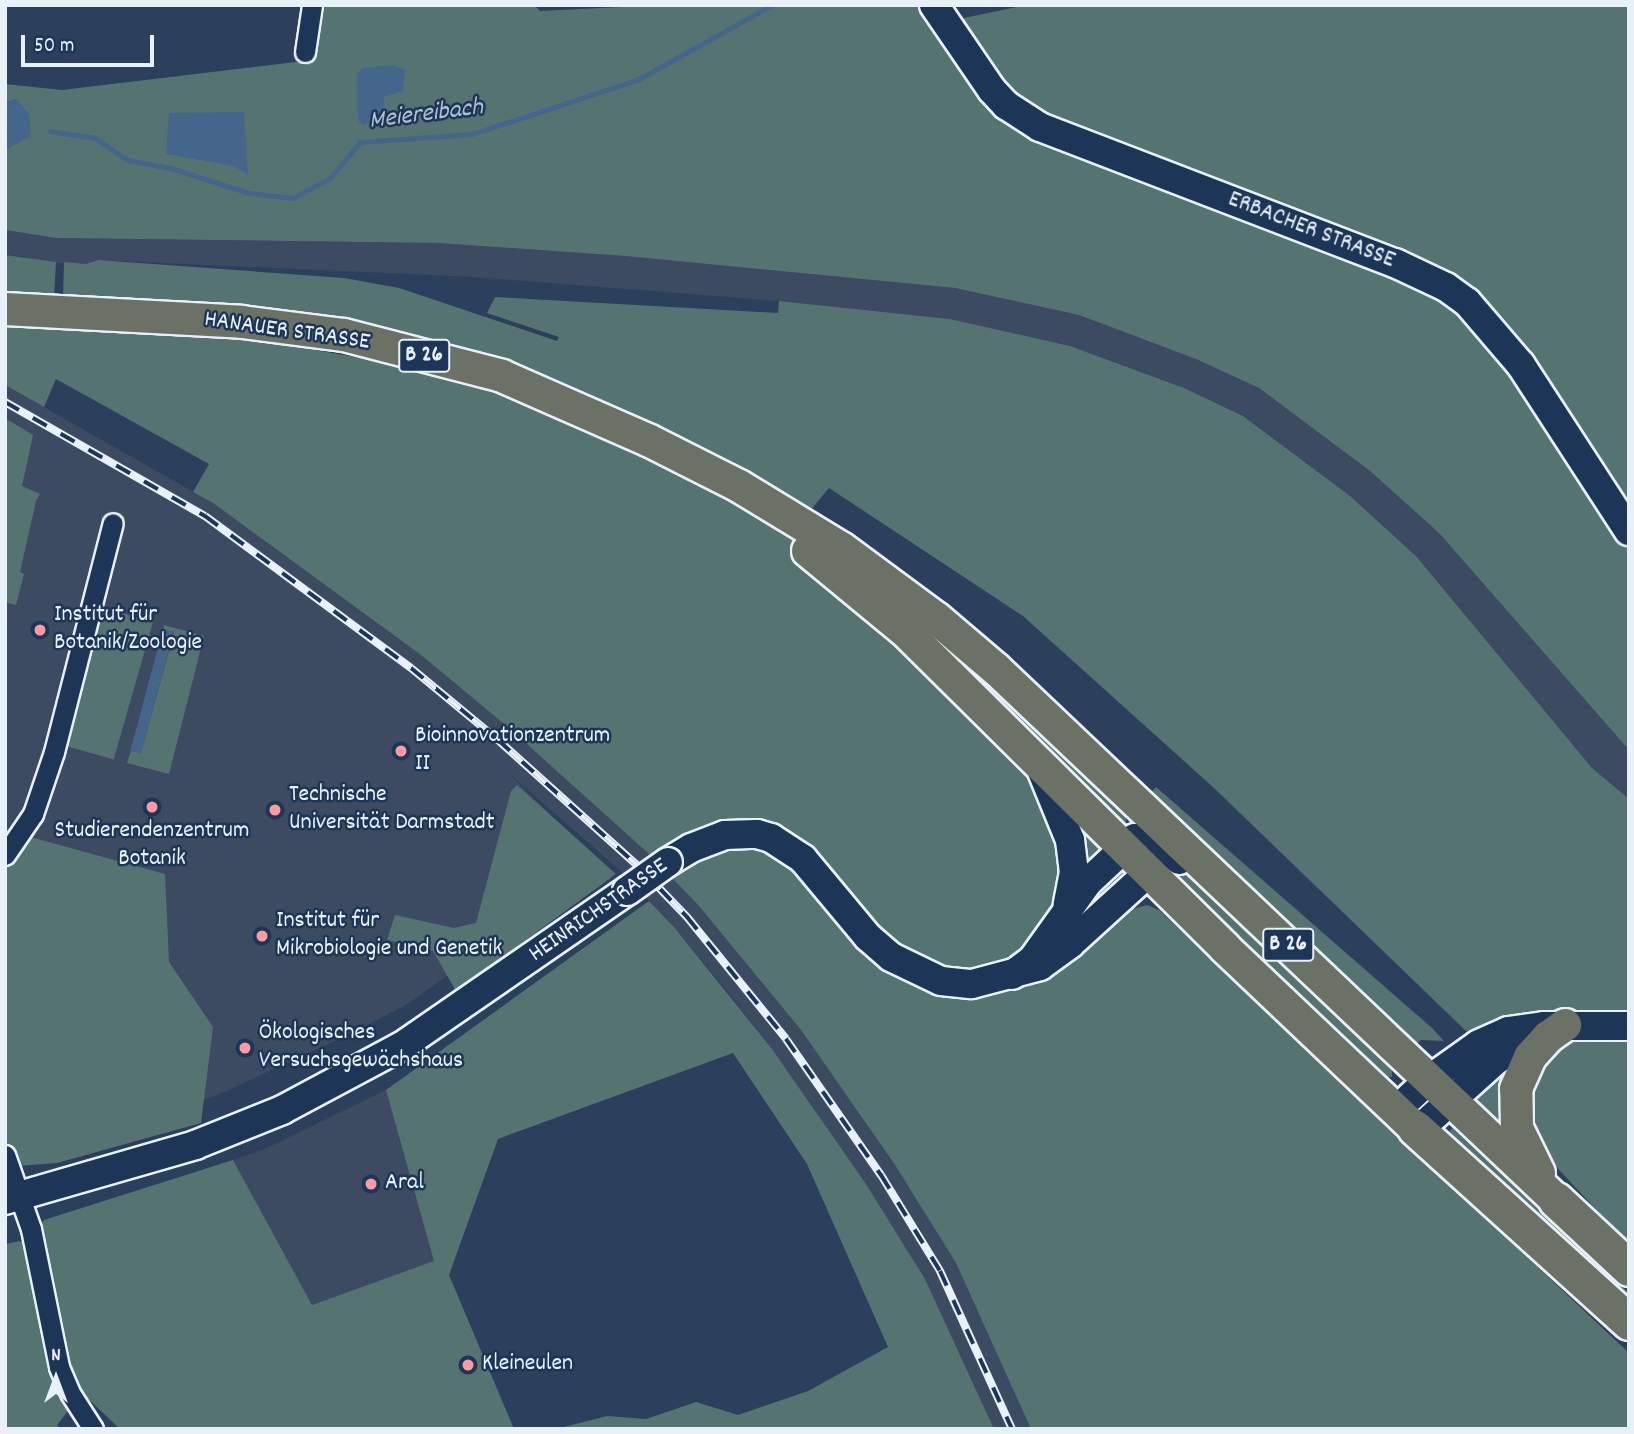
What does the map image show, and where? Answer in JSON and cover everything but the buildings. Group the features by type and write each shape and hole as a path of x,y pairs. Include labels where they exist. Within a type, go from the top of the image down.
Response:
{"highway":[{"name":"B 26","path":"1426,1103 1629,1322"},
{"name":"B 26","path":"1556,1200 1623,1275"}],"main road":[{"name":"ERBACHER STRASSE","path":"934,5 992,90 1006,105 1040,127 1395,263 1446,286 1467,302 1521,365 1629,531"},
{"name":"HANAUER STRASSE","path":"5,309 242,322 344,335 502,376 674,454"},
{"name":"B 26","path":"674,454 845,578 904,630 1124,847 1161,850 1426,1103"},
{"name":"B 26","path":"674,454 794,518 936,618 1046,714 1161,850 1426,1103 1556,1200"},
{"path":"1029,753 1043,771 1070,840 1074,872 1067,907"},
{"name":"HEINRICHSTRASSE","path":"13,1198 225,1134 340,1082 416,1037 691,848 725,835 757,834 771,838 803,859 873,942 905,966 956,983 972,985 1032,970 1054,957 1161,850"},
{"path":"1012,975 1033,960 1067,907 1100,869 1124,847"},
{"path":"1556,1200 1520,1137 1515,1099 1518,1080 1530,1057 1548,1037 1565,1025"},
{"path":"1623,1275 1426,1103 1479,1044 1501,1033 1530,1027 1565,1025 1629,1026"}],"street":[{"path":"305,51 312,5"},
{"path":"5,855 21,836 37,802 54,751 113,523"},
{"path":"5,1155 13,1198 60,1367 70,1393 93,1429"}],"shaded area":[{"path":"394,65 405,70 403,91 384,97 382,119 362,125 358,120 357,74 363,68"},
{"path":"17,100 29,114 31,136 5,150 5,102"},
{"path":"244,112 248,175 234,166 166,154 169,113"},
{"path":"5,230 56,238 438,243 625,256 955,288 1079,315 1196,359 1259,388 1370,471 1439,533 1629,750 1629,799 1592,768 1416,556 1350,496 1243,416 1184,388 1070,346 950,319 779,301 474,277 98,260 86,264 34,262 23,256 5,255"},
{"name":"Technische Universität Darmstadt","path":"5,385 213,503 421,655 509,728 649,854 699,906 801,1030 895,1165 956,1263 1031,1429 994,1429 925,1279 866,1184 772,1049 723,986 674,927 621,871 507,772 601,864 408,1004 341,1038 213,1097 27,1154 5,1109"},
{"path":"163,629 174,632 141,754 130,751"},
{"path":"386,1090 435,1261 312,1305 233,1160 267,1148"}],"green space":[{"path":"325,5 534,5 540,11 662,5 923,5 935,24 1027,5 1629,5 1629,750 1439,533 1370,471 1259,388 1196,359 1079,315 955,288 625,256 438,243 56,238 5,230 5,150 31,135 17,100 5,102 5,84 62,90 313,60"},
{"path":"5,255 56,262 54,297 5,294"},
{"path":"98,260 344,278 399,288 557,341 559,337 487,313 495,297 778,313 779,301 950,319 1070,346 1184,388 1243,416 1350,496 1416,556 1592,768 1629,799 1629,1015 1507,1018 1466,1031 1214,788 1023,616 829,488 804,518 577,394 63,298 64,262 86,264"},
{"path":"5,324 154,332 275,343 384,362 493,391 649,458 674,454 845,578 1040,784 1065,858 1049,973 1081,954 1125,911 1147,905 1159,910 1629,1353 1629,1429 1031,1429 956,1263 895,1165 801,1030 699,906 649,854 509,728 421,655 213,503 193,492 209,464 56,379 44,407 5,385"},
{"path":"5,418 33,435 22,486 40,494 36,501 20,572 24,574 16,605 5,602"},
{"path":"785,522 956,650 1126,818 1126,825"},
{"path":"104,608 153,622 114,760 65,745"},
{"path":"164,625 204,636 169,774 127,763 131,751 141,753 174,632 163,629"},
{"path":"517,785 616,874 456,991 433,951 387,940 395,915 454,928 476,923 511,791"},
{"path":"1156,787 1444,1041 1421,1040 1409,1051 1145,799"},
{"path":"1075,819 1111,847 1084,871"},
{"path":"5,830 165,874 169,962 213,1027 201,1123 57,1163 5,1167"},
{"path":"1176,865 1392,1070 1392,1077 1385,1077 1169,873 1167,867"},
{"path":"649,901 674,927 772,1049 866,1184 925,1279 994,1429 556,1429 607,1416 646,1419 696,1402 738,1415 808,1391 888,1347 807,1164 733,1053 498,1139 449,1275 514,1429 120,1429 82,1393 57,1425 60,1429 5,1429 5,1244 31,1239 44,1220 233,1160 312,1305 434,1261 386,1090"},
{"path":"1629,1037 1629,1245 1536,1145 1526,1083 1561,1045 1573,1040"},
{"path":"1515,1056 1511,1135 1468,1095"},
{"path":"1452,1128 1629,1293 1629,1308 1447,1136"}],"waterway":[{"name":"Meiereibach","path":"50,131 95,138 128,160 174,169 249,193 293,198 330,178 360,142 472,134 639,79 772,5"}],"railway":[{"path":"5,402 205,516 411,668 498,740 638,866 687,917 786,1039 881,1175 940,1271 1012,1429"}],"place":[{"name":"Institut für Botanik/Zoologie","path":"40,630"},
{"name":"Bioinnovationzentrum II","path":"401,751"},
{"name":"Studierendenzentrum Botanik","path":"152,807"},
{"name":"Technische Universität Darmstadt","path":"275,810"},
{"name":"Institut für Mikrobiologie und Genetik","path":"262,936"},
{"name":"Ökologisches Versuchsgewächshaus","path":"245,1048"},
{"name":"Aral","path":"371,1184"},
{"name":"Kleineulen","path":"468,1365"}]}
